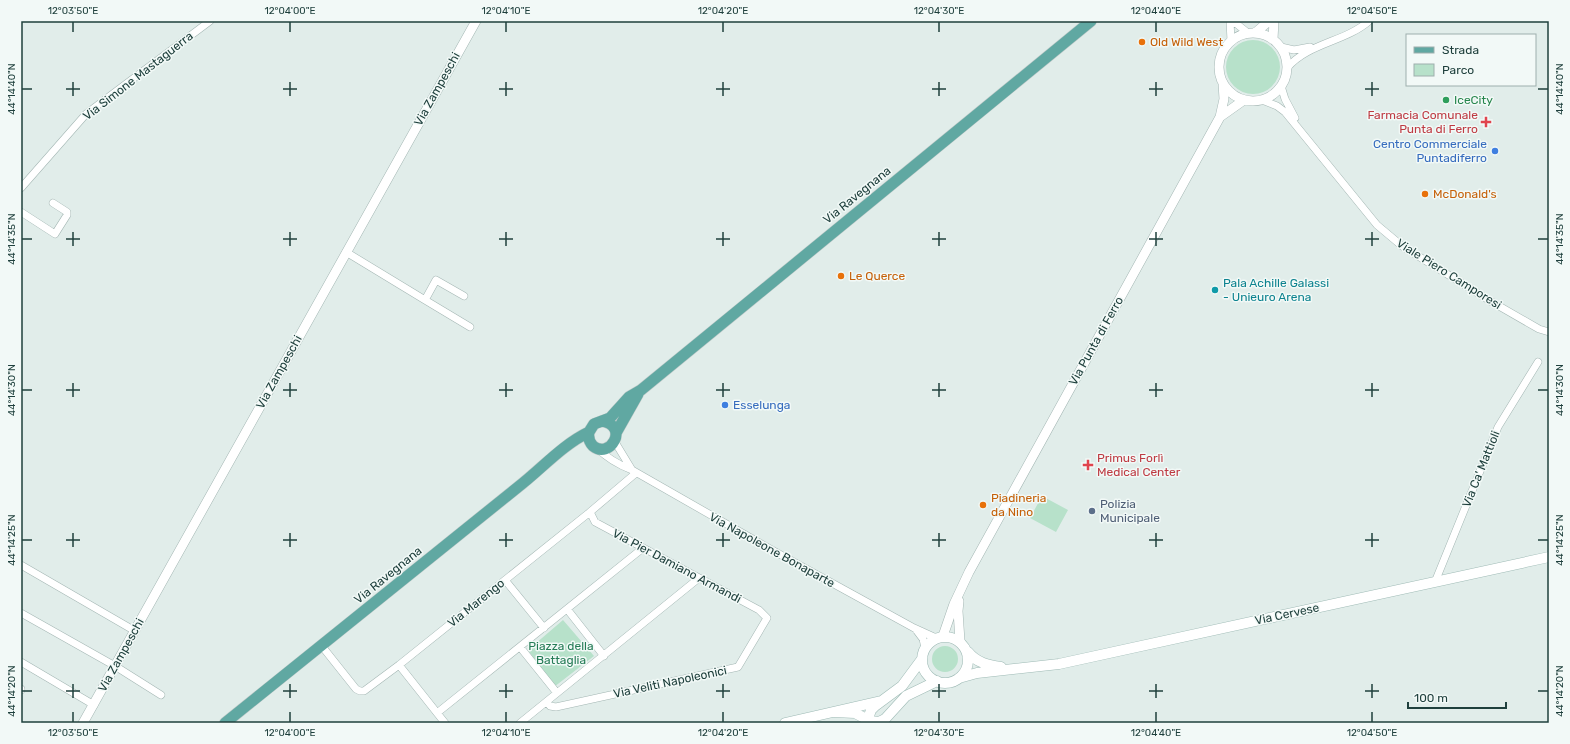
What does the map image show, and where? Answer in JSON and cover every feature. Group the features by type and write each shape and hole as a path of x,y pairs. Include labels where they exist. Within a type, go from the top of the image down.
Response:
{"main road":[{"name":"Via Ravegnana","path":"602,421 610,418 629,397 640,390 1091,21"},
{"name":"Via Ravegnana","path":"616,438 640,390"},
{"path":"567,446 580,444 595,447 608,448 616,438 613,426 608,422 602,421 594,424 589,432 589,439 595,447"},
{"name":"Via Ravegnana","path":"225,723 567,446 589,432"},
{"name":"Via Cervese","path":"870,722 884,721 906,696 937,681 948,683 977,673 1059,664 1549,558"},
{"path":"937,681 927,674 922,664 925,648 931,641 939,637 953,637 960,641"},
{"name":"Via Cervese","path":"960,641 974,659 981,663 1003,667 1025,668"},
{"path":"959,678 968,667 968,652"},
{"path":"870,722 869,716 871,710 902,686 922,659"},
{"path":"785,723 882,701"},
{"path":"834,712 855,713 870,722"}],"street":[{"name":"Via Simone Mastaguerra","path":"21,188 86,114 210,21"},
{"name":"Via Zampeschi","path":"83,723 476,21"},
{"path":"1231,21 1251,33"},
{"path":"1231,21 1231,41"},
{"path":"1251,33 1270,21"},
{"path":"1273,39 1274,21"},
{"path":"1287,68 1301,56 1357,30 1369,21"},
{"path":"1220,117 1224,99 1224,91 1220,74 1220,60 1224,50 1231,41 1241,35 1251,33 1265,35 1273,39 1281,47 1286,58 1287,68 1284,81 1273,95 1262,100 1244,100 1229,92 1222,82"},
{"path":"1281,47 1300,50 1332,42"},
{"name":"Viale Piero Camporesi","path":"1281,86 1285,99 1306,135"},
{"name":"Via Punta di Ferro","path":"939,637 974,562 1220,117 1244,100"},
{"name":"Viale Piero Camporesi","path":"1262,100 1277,106 1285,112 1306,135 1377,225 1402,246 1492,302 1549,332"},
{"path":"21,212 54,234 67,215 67,212 53,203"},
{"path":"346,252 470,327"},
{"path":"425,300 436,280 464,296"},
{"name":"Viale Piero Camporesi","path":"1539,328 1549,338"},
{"name":"Via Ca' Mattioli","path":"1435,582 1498,427 1538,362"},
{"name":"Via Napoleone Bonaparte","path":"616,438 634,472"},
{"name":"Via Napoleone Bonaparte","path":"595,447 608,458 914,628 939,637"},
{"name":"Via Marengo","path":"321,645 356,689 364,691 399,665 590,512 634,472"},
{"name":"Via Pier Damiano Armandi","path":"590,512 595,522 759,610 767,618"},
{"path":"437,713 643,548"},
{"path":"21,565 135,631"},
{"path":"520,723 699,578"},
{"path":"505,580 544,628"},
{"name":"Via Punta di Ferro","path":"959,593 958,611 960,641"},
{"path":"567,609 604,656"},
{"path":"21,613 115,666 161,695"},
{"name":"Via Veliti Napoleonici","path":"547,702 550,706 556,707 738,667 767,618"},
{"name":"Via Napoleone Bonaparte","path":"914,628 924,639 925,648"},
{"path":"520,647 557,693"},
{"path":"21,662 94,705"},
{"path":"399,665 445,723"}],"green space":[{"path":"1253,40 1263,42 1272,48 1278,57 1280,67 1278,77 1272,86 1263,92 1253,94 1243,92 1234,86 1228,77 1226,67 1228,57 1234,48 1243,42"},
{"path":"1042,496 1068,510 1056,532 1030,518"},
{"name":"Piazza della Battaglia","path":"563,620 594,656 554,687 528,650"},
{"path":"945,646 954,650 958,659 954,668 945,672 936,668 932,659 936,650"}],"place":[{"name":"Old Wild West","path":"1142,42"},
{"name":"IceCity","path":"1446,100"},
{"name":"Farmacia Comunale Punta di Ferro","path":"1486,122"},
{"name":"Centro Commerciale Puntadiferro","path":"1495,151"},
{"name":"McDonald's","path":"1425,194"},
{"name":"Le Querce","path":"841,276"},
{"name":"Pala Achille Galassi - Unieuro Arena","path":"1215,290"},
{"name":"Esselunga","path":"725,405"},
{"name":"Primus Forlì Medical Center","path":"1088,465"},
{"name":"Piadineria da Nino","path":"983,505"},
{"name":"Polizia Municipale","path":"1092,511"}]}
